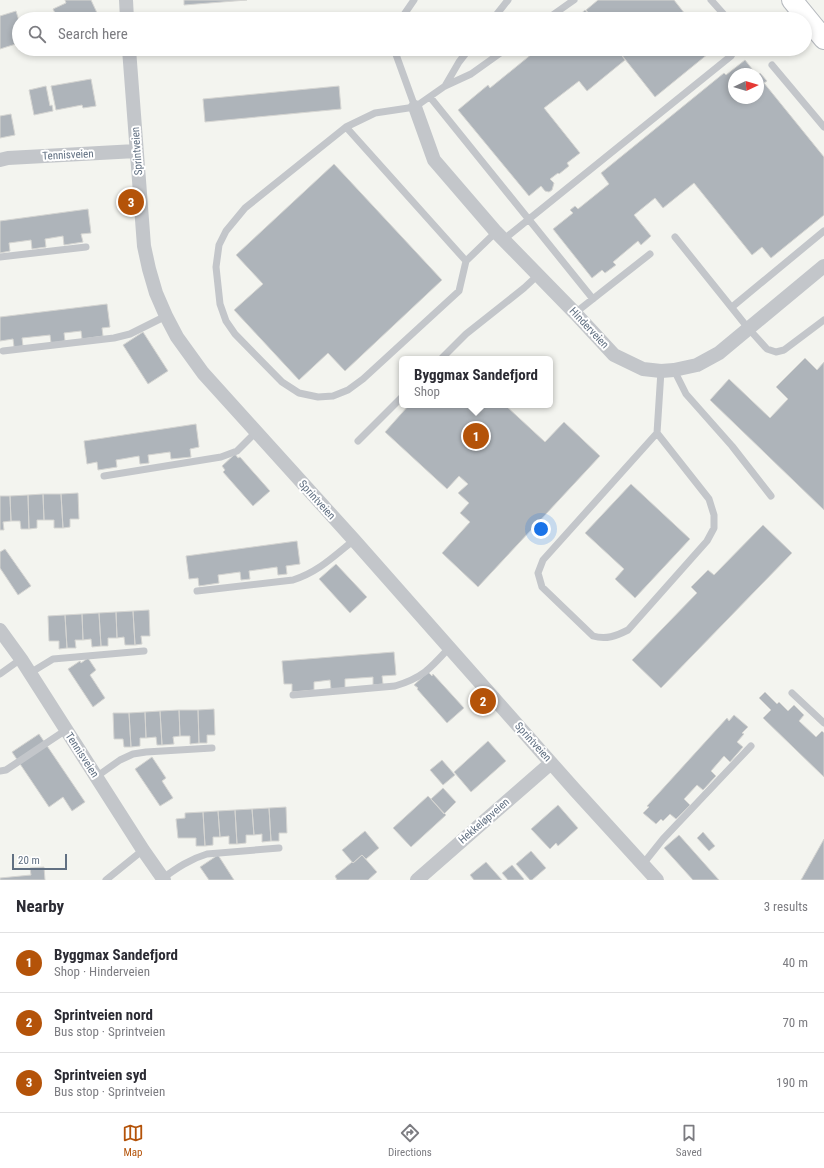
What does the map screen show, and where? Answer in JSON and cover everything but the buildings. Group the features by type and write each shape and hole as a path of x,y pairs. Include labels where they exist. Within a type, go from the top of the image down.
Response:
{"main road":[{"path":"792,0 802,12"},
{"path":"812,24 824,39"}],"street":[{"path":"126,0 127,12"},
{"name":"Sprintveien","path":"129,56 144,246 153,281 166,316 177,337 203,373 657,880"},
{"name":"Hinderveien","path":"415,107 434,160 499,236 576,313 614,355 643,369 668,370 697,365 713,356 824,266"},
{"name":"Tennisveien","path":"0,160 8,158 136,151"},
{"name":"Tennisveien","path":"0,630 30,673 163,879"},
{"name":"Hekkeløpveien","path":"417,880 551,763"}],"lane":[{"path":"406,12 414,0"},
{"path":"499,12 508,0"},
{"path":"557,12 574,0"},
{"path":"711,0 722,12"},
{"path":"397,56 415,107"},
{"path":"445,86 464,56"},
{"path":"496,56 471,74 445,86 415,107 375,113 346,127 245,208 226,231 220,245 216,267 220,304 226,321 235,334 282,382 299,393 318,397 333,396 348,390 363,379 459,291 466,261 499,236 529,220 730,56"},
{"path":"772,65 824,127"},
{"path":"430,97 593,299"},
{"path":"346,127 466,261"},
{"path":"732,307 824,231"},
{"path":"675,237 748,328 767,349 776,352 784,350 824,320"},
{"path":"0,257 86,247"},
{"path":"576,313 650,254"},
{"path":"443,356 466,334 538,275"},
{"path":"3,351 114,338 130,334 166,316"},
{"path":"657,433 709,498 714,515 714,528 707,541 628,630 616,636 601,639 593,636 542,587 538,572 543,560 657,433 668,370"},
{"path":"668,370 686,394 732,446 771,496"},
{"path":"358,441 399,400"},
{"path":"104,476 221,457 237,451 256,432"},
{"path":"197,591 293,580 307,576 317,570 354,540"},
{"path":"294,695 395,686 420,676 432,667 449,648"},
{"path":"30,673 53,659 144,651"},
{"path":"0,674 21,660"},
{"path":"792,693 824,723"},
{"path":"0,771 6,770 66,730"},
{"path":"643,864 663,839 751,746"},
{"path":"96,777 120,760 133,754 212,748"},
{"path":"163,879 187,862 207,854 279,848"},
{"path":"106,880 143,850"}],"place":[{"name":"Sprintveien syd","path":"131,202"},
{"name":"Byggmax Sandefjord","path":"476,436"},
{"name":"Sprintveien nord","path":"483,701"}]}
